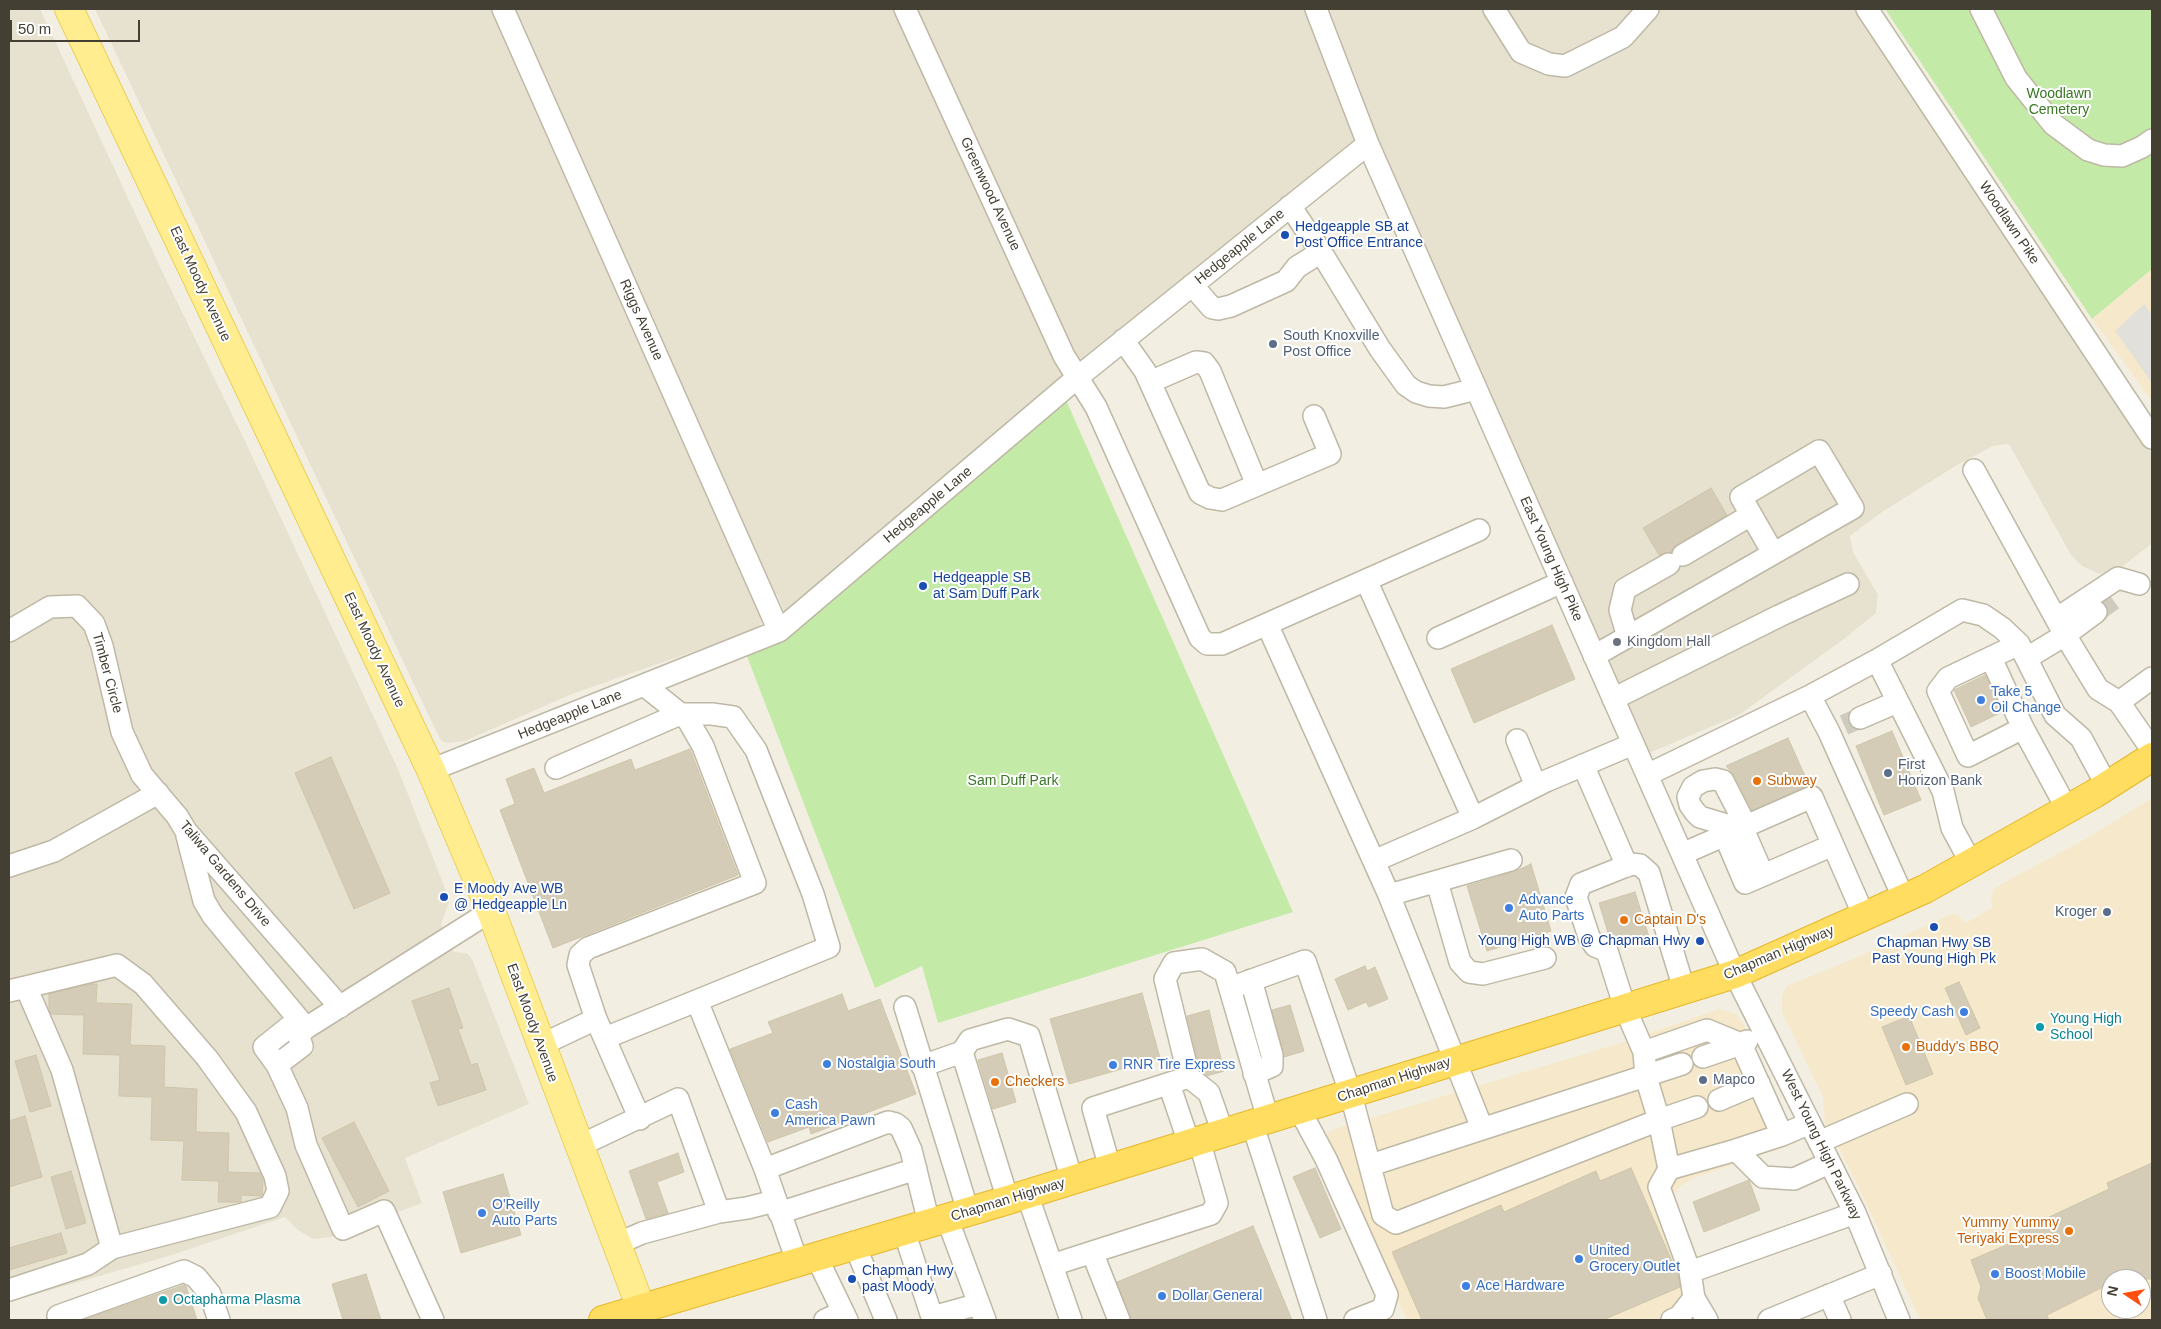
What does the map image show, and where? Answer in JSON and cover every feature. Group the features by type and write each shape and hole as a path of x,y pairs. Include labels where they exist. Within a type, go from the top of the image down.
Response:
{"highway":[{"name":"Chapman Highway","path":"603,1320 644,1314 855,1246 1299,1109 1351,1095 1455,1060 1735,974 1904,899 1971,864 2107,786 2152,757"}],"main road":[{"name":"East Moody Avenue","path":"68,9 432,770 491,911 644,1314"}],"street":[{"name":"Riggs Avenue","path":"503,9 779,632"},
{"name":"Greenwood Avenue","path":"905,9 1064,356 1096,407 1200,638 1207,644 1222,644 1267,624"},
{"name":"East Young High Pike","path":"1316,9 1368,144 1735,974"},
{"path":"1494,9 1521,52 1548,64 1565,66 1623,37 1648,9"},
{"name":"Woodlawn Pike","path":"1867,9 2152,438"},
{"path":"1981,9 2016,78 2053,124 2088,150 2104,155 2122,156 2152,140"},
{"name":"Hedgeapple Lane","path":"432,770 779,632 1078,377 1368,144"},
{"path":"1290,206 1321,252 1380,349 1406,385 1416,392 1429,396 1444,397 1476,388"},
{"path":"1192,285 1212,308 1218,309 1231,306 1286,281 1297,267 1321,252"},
{"path":"1123,340 1145,371 1200,493 1210,498 1222,500 1330,454 1314,416"},
{"path":"1150,382 1196,362 1204,363 1210,371 1257,485"},
{"path":"1594,656 1853,508 1819,451 1741,497 1774,553"},
{"path":"1974,470 2060,627 2098,689 2119,702 2152,750"},
{"path":"1628,637 1620,610 1626,589 1751,515"},
{"path":"1479,530 1267,624 1390,896 1482,1128"},
{"path":"2023,728 1968,756 1938,691 1948,678 1992,658 2023,651 2060,627 2118,578 2137,585"},
{"path":"1366,580 1473,818"},
{"path":"1438,638 1562,582"},
{"path":"1613,699 1779,616 1848,584"},
{"name":"Timber Circle","path":"9,631 50,607 77,606 94,624 102,646 122,732"},
{"path":"1647,775 1810,696 1877,660 1962,610 1982,616 2002,628 2023,651 2055,715 2081,738 2107,786"},
{"path":"2060,627 2096,612"},
{"path":"1992,658 2023,728 2067,809"},
{"path":"1877,660 1943,791 1952,828 1971,864"},
{"path":"2119,702 2152,678"},
{"path":"640,1119 596,1019 578,965 580,955 588,948 755,884 703,746 688,720 644,685"},
{"path":"1810,696 1844,725 1904,899"},
{"path":"1844,725 1897,702"},
{"path":"556,768 680,714 712,714 732,717 751,744 813,894 829,947 604,1038"},
{"name":"Taliwa Gardens Drive","path":"122,732 142,775 177,816 186,831 340,1007"},
{"path":"1517,740 1536,786"},
{"path":"1374,861 1473,818 1536,786 1633,744"},
{"path":"1583,765 1626,866"},
{"path":"9,866 54,851 158,793"},
{"path":"1682,854 1812,796 1864,916"},
{"path":"1737,830 1754,879 1832,844"},
{"path":"186,831 204,901 213,916 302,1031 302,1046 277,1065 297,1108 306,1145 343,1229 384,1211 433,1320"},
{"path":"1390,896 1511,860"},
{"path":"1607,951 1594,946 1589,937 1576,897 1578,890 1581,884 1631,864 1640,865 1649,873 1684,990"},
{"path":"1667,937 1656,928 1644,886 1635,880 1620,878 1608,880 1595,888 1592,901 1625,1008 1644,1052 1646,1077 1659,1120 1669,1169 1659,1187 1690,1272 1694,1298 1707,1320"},
{"path":"1436,882 1460,962 1469,972 1483,974 1545,958"},
{"path":"302,1031 491,911"},
{"path":"1052,1265 1211,1214 1217,1203 1204,1139 1208,1093 1190,1077 1164,979 1174,963 1202,960 1225,972 1254,1074 1260,1121 1316,1320"},
{"path":"1230,988 1305,961 1351,1095 1384,1215 1396,1223 1659,1120 1698,1107"},
{"path":"9,1290 88,1264 112,1248 270,1207 278,1191 275,1176 246,1112 207,1058 143,984 117,965 17,989 62,1070 112,1248"},
{"name":"West Young High Parkway","path":"1735,974 1855,1213 1882,1274 1899,1320"},
{"path":"1251,980 1272,1055 1272,1066 1254,1074"},
{"path":"697,1001 764,1169 777,1207 838,1317"},
{"path":"764,1169 888,1122 896,1124 901,1128 911,1150 916,1169 937,1221 982,1312 932,1317 937,1221 922,1066 905,1007"},
{"path":"541,1045 596,1019"},
{"path":"922,1066 962,1052 970,1040 1008,1029 1029,1036 1072,1180"},
{"path":"1644,1052 1707,1030 1741,1044 1782,1135"},
{"path":"1702,1057 1741,1044 1764,1033"},
{"path":"962,1052 1018,1197 1052,1265 1071,1320"},
{"path":"1370,1165 1682,1064"},
{"path":"1110,1168 1093,1108 1190,1077"},
{"path":"1718,1100 1758,1083"},
{"path":"1169,1084 1204,1139"},
{"path":"579,1146 603,1133 640,1119 678,1099 719,1212"},
{"path":"1819,1142 1907,1104"},
{"path":"1299,1109 1326,1159 1387,1295 1384,1309 1355,1320"},
{"path":"1669,1169 1782,1135 1810,1123"},
{"path":"1736,1150 1762,1177 1794,1179 1829,1163"},
{"path":"616,1244 642,1234 719,1212 747,1208 777,1207 916,1169"},
{"path":"1690,1272 1855,1213"},
{"path":"855,1246 886,1320"},
{"path":"1092,1252 1119,1320"},
{"path":"59,1320 58,1316 184,1271 196,1277 210,1294 219,1320"},
{"path":"1769,1320 1882,1274"},
{"path":"1829,1295 1840,1320"},
{"path":"1672,1320 1679,1317 1694,1298"}],"shaded area":[{"path":"9,9 40,9 398,769 446,891 449,902 441,924 454,952 467,953 472,959 529,1104 405,1158 422,1203 331,1237 313,1239 298,1230 285,1217 172,1255 9,1302"},
{"path":"95,9 1859,9 2014,249 2152,454 2152,543 2121,568 2099,574 2082,566 2071,555 2009,444 1993,446 1957,465 1882,512 1850,536 1853,552 1878,595 1876,613 1844,639 1739,715 1649,753 1373,129 789,615 784,611 777,595 763,600 765,617 758,629 572,694 465,741 447,743 442,741 438,735"},
{"path":"2152,269 2152,401 2092,319"},
{"path":"2144,304 2152,315 2152,383 2115,331"},
{"path":"2152,798 2152,1320 1920,1320 1854,1177 1825,1123 1823,1097 1782,1012 1782,996 1787,986 1860,956 1951,914 1956,914 1966,923 1992,908 1991,897 1994,889 2089,837"},
{"path":"1719,1009 1736,1014 1743,1023 1797,1143 1694,1178 1678,1188 1673,1199 1713,1320 1407,1320 1325,1141 1326,1134 1334,1129 1624,1042"}],"green space":[{"name":"Woodlawn Cemetery","path":"1885,9 2152,9 2152,269 2092,319"},
{"name":"Sam Duff Park","path":"1062,391 1293,912 938,1023 922,966 875,988 743,646"}],"building":[{"path":"1711,488 1727,515 1677,544 1671,552 1659,555 1643,528"},
{"path":"1552,625 1575,679 1474,723 1451,669"},
{"name":"Take 5 Oil Change","path":"1985,675 2002,712 1971,727 1954,690"},
{"name":"First Horizon Bank","path":"1892,731 1921,800 1884,815 1856,746"},
{"path":"1788,738 1809,785 1752,810 1734,775 1726,766"},
{"path":"690,749 738,875 553,948 500,810 515,804 506,779 534,768 544,793 631,759 635,770"},
{"path":"331,757 390,893 354,909 295,773"},
{"name":"Advance Auto Parts","path":"1531,864 1551,931 1487,951 1467,886 1514,872"},
{"name":"Captain D's","path":"1635,892 1649,937 1619,947 1610,939 1599,903"},
{"path":"1365,966 1367,971 1375,967 1388,999 1369,1007 1366,1002 1348,1010 1335,979"},
{"path":"1959,982 1980,1028 1966,1035 1945,988"},
{"path":"97,984 96,1003 132,1004 130,1045 165,1046 164,1087 197,1089 196,1132 229,1133 228,1172 260,1173 263,1181 262,1196 241,1195 241,1202 218,1202 219,1181 182,1180 184,1141 151,1140 152,1097 119,1096 120,1055 83,1054 84,1015 51,1014 49,994"},
{"path":"449,988 463,1028 458,1029 471,1065 477,1063 486,1090 438,1106 430,1083 440,1080 412,1001"},
{"path":"1142,993 1160,1058 1069,1084 1050,1019"},
{"path":"842,994 848,1011 880,999 916,1094 811,1134 809,1127 768,1142 730,1049 773,1033 768,1022"},
{"path":"1290,1005 1304,1051 1284,1057 1272,1010"},
{"path":"1209,1010 1224,1071 1207,1076 1200,1070 1187,1016"},
{"path":"1909,1016 1933,1074 1906,1085 1882,1027"},
{"name":"Checkers","path":"1002,1053 1016,1102 993,1109 978,1060"},
{"path":"36,1055 51,1106 30,1112 15,1061"},
{"path":"25,1116 42,1177 9,1187 9,1121"},
{"path":"354,1122 389,1191 358,1207 322,1138"},
{"path":"678,1153 684,1172 657,1182 668,1213 646,1219 629,1171"},
{"path":"2152,1163 2152,1279 2151,1269 2101,1269 2101,1288 2047,1315 2049,1320 1987,1320 1978,1298 1981,1287 1971,1260 2011,1243 2015,1233 2109,1189 2107,1183"},
{"path":"1315,1168 1341,1229 1320,1238 1293,1177"},
{"path":"1631,1168 1678,1275 1680,1287 1603,1320 1422,1320 1392,1252 1501,1205 1504,1212 1596,1171 1600,1181"},
{"path":"71,1171 86,1223 66,1229 51,1177"},
{"name":"O'Reilly Auto Parts","path":"503,1174 521,1235 461,1253 443,1192"},
{"path":"1749,1180 1760,1210 1704,1232 1693,1202"},
{"path":"1253,1226 1292,1320 1131,1320 1117,1282"},
{"path":"61,1233 67,1253 9,1270 9,1248"},
{"path":"366,1274 381,1320 343,1320 332,1284"},
{"name":"Octapharma Plasma","path":"184,1285 186,1286 197,1320 83,1320"}],"tunnel":[{"path":"2096,612 2121,594"},
{"path":"1844,725 1860,718"}],"place":[{"name":"Hedgeapple SB at Post Office Entrance","path":"1285,235"},
{"name":"South Knoxville Post Office","path":"1273,344"},
{"name":"Hedgeapple SB at Sam Duff Park","path":"923,586"},
{"name":"Kingdom Hall","path":"1617,642"},
{"name":"Take 5 Oil Change","path":"1981,700"},
{"name":"First Horizon Bank","path":"1888,773"},
{"name":"Subway","path":"1757,781"},
{"name":"E Moody Ave WB @ Hedgeapple Ln","path":"444,897"},
{"name":"Advance Auto Parts","path":"1509,908"},
{"name":"Kroger","path":"2107,912"},
{"name":"Captain D's","path":"1624,920"},
{"name":"Chapman Hwy SB Past Young High Pk","path":"1934,927"},
{"name":"Young High WB @ Chapman Hwy","path":"1700,941"},
{"name":"Speedy Cash","path":"1964,1012"},
{"name":"Young High School","path":"2040,1027"},
{"name":"Buddy's BBQ","path":"1906,1047"},
{"name":"Nostalgia South","path":"827,1064"},
{"name":"RNR Tire Express","path":"1113,1065"},
{"name":"Mapco","path":"1703,1080"},
{"name":"Checkers","path":"995,1082"},
{"name":"Cash America Pawn","path":"775,1113"},
{"name":"O'Reilly Auto Parts","path":"482,1213"},
{"name":"Yummy Yummy Teriyaki Express","path":"2069,1231"},
{"name":"United Grocery Outlet","path":"1579,1259"},
{"name":"Boost Mobile","path":"1995,1274"},
{"name":"Chapman Hwy past Moody","path":"852,1279"},
{"name":"Ace Hardware","path":"1466,1286"},
{"name":"Dollar General","path":"1162,1296"},
{"name":"Octapharma Plasma","path":"163,1300"}]}
